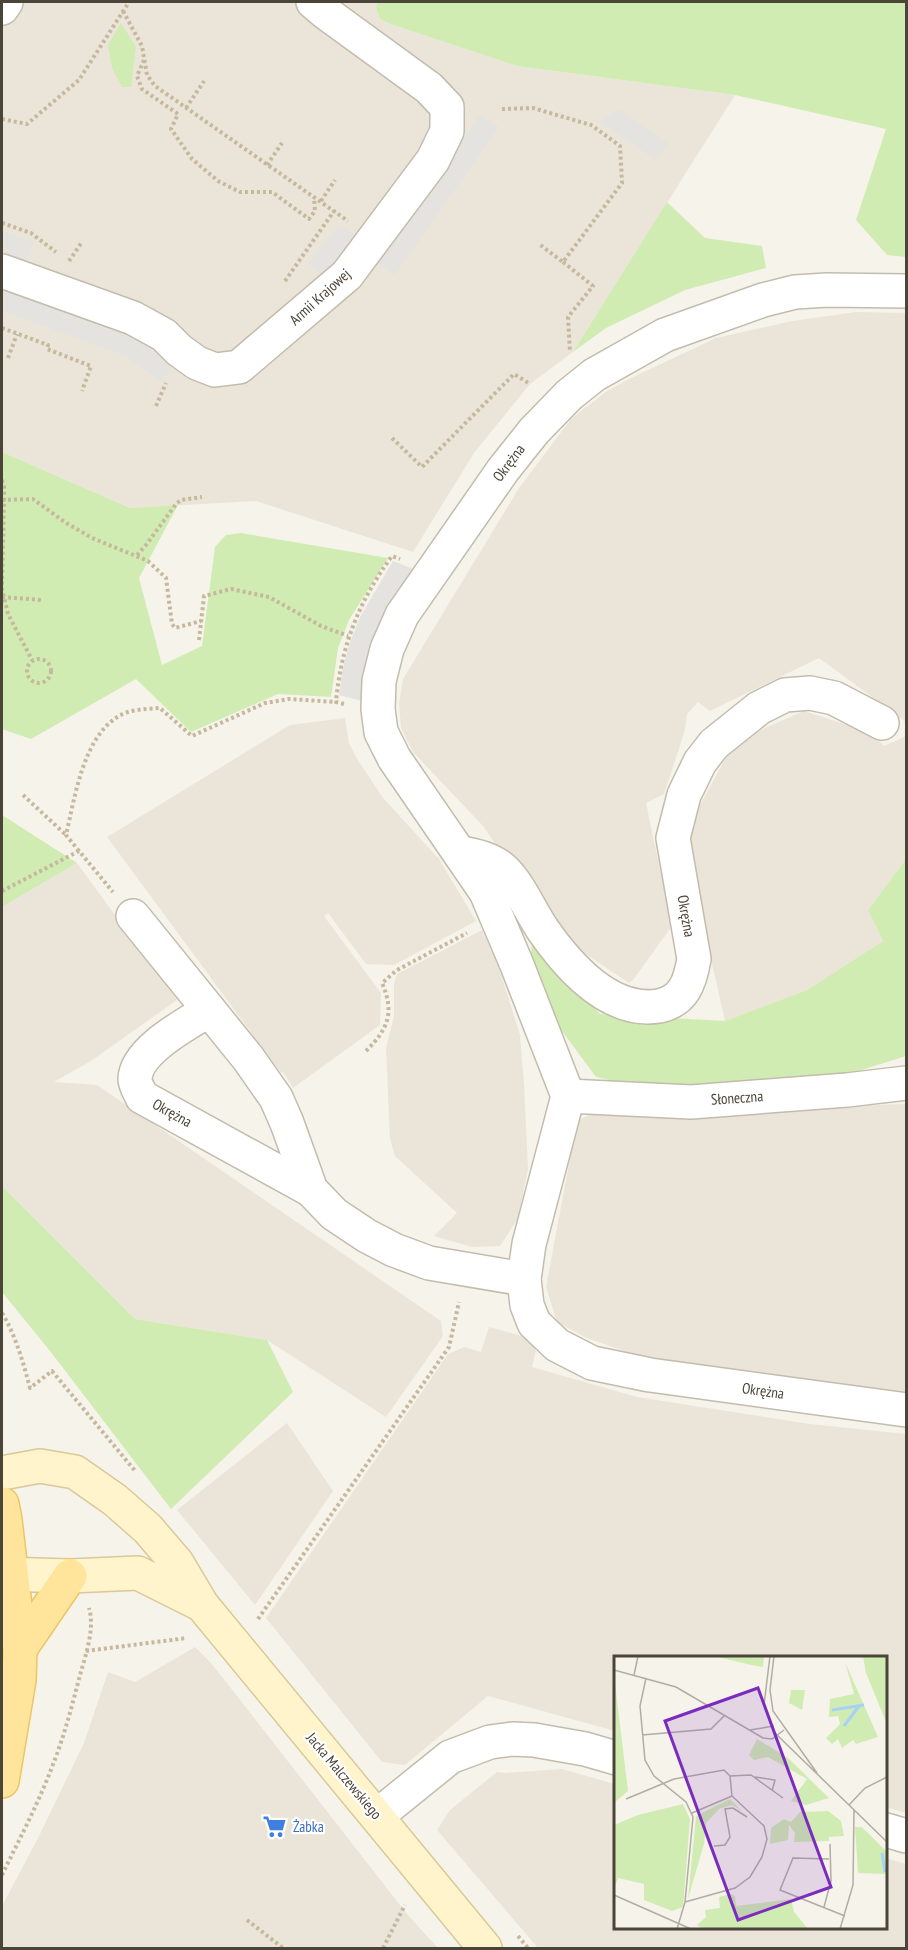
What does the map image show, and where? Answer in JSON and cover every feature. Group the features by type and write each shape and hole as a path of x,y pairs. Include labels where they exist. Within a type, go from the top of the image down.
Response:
{"main road":[{"name":"Jacka Malczewskiego","path":"2,1473 40,1466 75,1472 115,1500 148,1529 177,1563 202,1605 485,1948"},
{"path":"2,1504 7,1574 20,1649 19,1680 2,1781"},
{"name":"Jacka Malczewskiego","path":"7,1574 78,1589 138,1573 202,1605"},
{"path":"20,1649 78,1589"}],"street":[{"path":"2,8 6,2"},
{"name":"Armii Krajowej","path":"2,271 133,318 164,335 197,363 215,370 239,367 347,276 433,160 447,131 447,107 429,88 313,2"},
{"name":"Okrężna","path":"906,291 795,292 763,300 665,335 594,375 564,399 522,446 402,615 387,649 379,681 378,708 381,732 394,758 486,892 568,1096 529,1244 524,1279 527,1305 534,1323 557,1345 592,1363 650,1375 906,1410"},
{"name":"Okrężna","path":"461,853 479,856 500,866 510,877 543,930 563,956 600,990 627,1004 649,1007 669,1004 682,993 691,979 694,959 673,838 684,795 700,762 714,744 759,708 785,695 810,693 834,698 882,723"},
{"name":"Okrężna","path":"133,916 248,1058 276,1098 311,1190"},
{"name":"Okrężna","path":"209,1010 153,1048 138,1068 135,1081 142,1097 311,1190 334,1214 355,1229 394,1250 429,1263 524,1279"},
{"name":"Słoneczna","path":"568,1096 691,1102 906,1083"},
{"path":"377,1816 450,1757 490,1742 513,1738 534,1740 585,1749 614,1758"},
{"path":"887,1831 906,1836"}],"path":[{"path":"2,118 27,124 79,80 129,2"},
{"path":"123,11 142,46 147,75 155,86 352,224"},
{"path":"144,59 137,76 142,89 178,114 171,129 192,159 218,181 240,192 272,192 309,219 315,211 314,197"},
{"path":"186,108 204,81"},
{"path":"502,109 533,108 591,125 621,146 622,183 563,262"},
{"path":"267,165 282,143"},
{"path":"321,201 334,180"},
{"path":"282,285 334,211"},
{"path":"2,223 30,233 59,255"},
{"path":"78,268 69,262 82,242"},
{"path":"538,244 593,286 568,317 570,354"},
{"path":"2,328 48,345 47,350 91,366 82,391"},
{"path":"8,358 16,334"},
{"path":"392,438 422,467 514,374 530,384"},
{"path":"2,480 4,486 3,597 8,614 33,660"},
{"path":"137,555 176,504 181,500 202,497"},
{"path":"3,500 33,499 66,523 92,538 137,555 154,565 166,578 171,624 175,628 201,621"},
{"path":"199,639 204,596 231,589 269,597 321,626 348,636"},
{"path":"3,597 42,600"},
{"path":"41,658 48,663 51,671 48,680 39,683 30,679 27,669 33,660 41,658"},
{"path":"66,835 84,765 99,733 120,715 138,710 160,708 192,736 265,703 289,699 336,702"},
{"path":"23,795 66,835 133,916"},
{"path":"2,891 79,851"},
{"path":"366,1051 381,1036 387,1026 388,996 382,982 397,970 469,932"},
{"path":"258,1619 449,1347 466,1269"},
{"path":"2,1312 16,1340 30,1388"},
{"path":"2,1875 53,1766 71,1708 92,1619 78,1589"},
{"path":"86,1651 196,1637"},
{"path":"246,1920 283,1948"}],"shaded area":[{"path":"2,2 377,2 376,8 380,19 390,24 517,66 735,95 573,352 530,384 474,453 413,552 256,501 130,508 2,452"},
{"path":"619,109 668,143 656,160 600,122"},
{"path":"480,115 499,127 395,275 376,263"},
{"path":"339,225 359,240 324,277 308,263"},
{"path":"2,231 33,242 25,265 2,257"},
{"path":"2,286 137,335 175,363 161,382 126,356 2,311"},
{"path":"856,312 906,313 906,722 819,658 710,711 698,702 687,714 685,730 664,794 646,803 672,926 629,983 575,947 505,858 483,826 413,752 401,728 399,704 403,679 519,488 571,419 607,391 716,338 792,321"},
{"path":"393,561 416,570 365,702 339,695 349,645 360,617"},
{"path":"804,711 872,733 884,746 906,736 906,859 868,910 883,941 807,990 725,1021 688,857 689,825 735,741"},
{"path":"345,718 349,743 356,757 383,798 439,859 476,921 394,965 366,964 328,913 324,916 381,993 380,1025 293,1088 107,837 290,725"},
{"path":"77,863 177,1000 91,1061 54,1082 97,1085 441,1321 443,1336 386,1417 267,1340 135,1319 2,1186 2,907"},
{"path":"482,930 499,968 520,1035 528,1169 518,1218 500,1246 472,1247 434,1236 457,1213 395,1156 390,1139 386,1048 394,1016 394,983 397,974"},
{"path":"906,1104 906,1394 646,1359 587,1338 557,1322 546,1287 577,1121 593,1113"},
{"path":"489,1327 529,1338 536,1350 532,1367 637,1397 810,1424 906,1434 906,1813 887,1807 887,1656 614,1656 614,1731 488,1696 405,1765 382,1762 266,1618 448,1354 464,1347 481,1352"},
{"path":"287,1423 333,1491 255,1605 177,1510"},
{"path":"195,1647 211,1663 407,1914 438,1948 2,1948 2,1906 84,1743 108,1672 135,1682"},
{"path":"562,1769 614,1784 614,1929 887,1929 887,1858 906,1864 906,1948 538,1948 437,1830 450,1810 497,1772"}],"green space":[{"path":"377,2 906,2 906,257 887,255 856,220 886,129 735,95 517,66 390,24 380,19 376,8"},
{"path":"121,23 136,47 131,87 122,87 112,68 108,45"},
{"path":"667,202 705,238 762,246 766,268 685,290 606,328 573,352"},
{"path":"2,452 130,508 178,505 139,578 162,665 202,646 215,547 226,535 241,533 388,558 349,620 338,648 331,697 278,694 191,732 136,679 31,739 2,729"},
{"path":"2,815 77,863 2,907"},
{"path":"906,859 906,1056 823,1082 645,1088 596,1077 554,1020 531,962 532,934 600,1014 725,1021 807,990 883,941 868,910"},
{"path":"2,1186 135,1319 267,1340 293,1392 171,1509 2,1292"}],"place":[{"name":"Żabka","path":"275,1827"}]}
